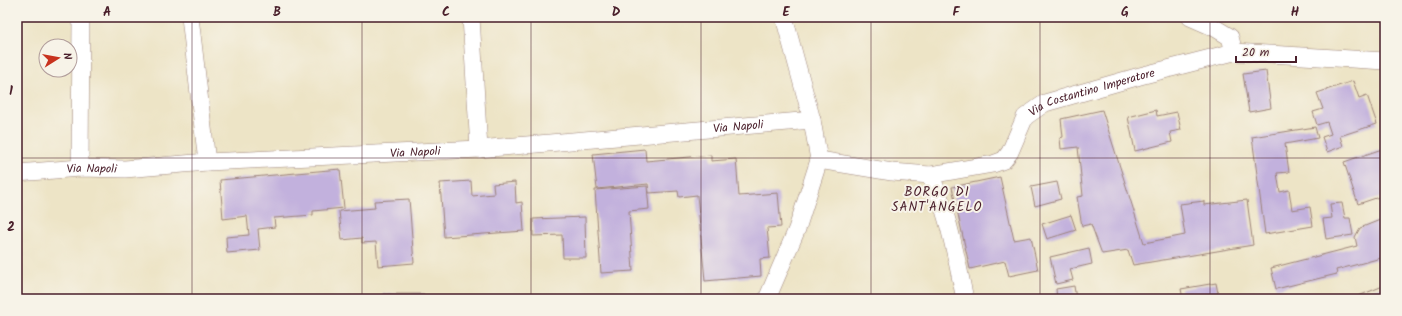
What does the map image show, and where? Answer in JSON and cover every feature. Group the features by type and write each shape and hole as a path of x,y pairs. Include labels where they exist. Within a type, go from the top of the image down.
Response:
{"street":[{"path":"80,168 81,17"},
{"path":"190,17 207,162"},
{"path":"471,17 479,150"},
{"path":"1190,17 1215,28 1230,37 1234,52 1385,61"},
{"path":"766,299 797,229 819,160 812,120 781,18"},
{"name":"Via Costantino Imperatore","path":"930,175 993,164 1004,160 1010,152 1025,118 1045,103 1140,76 1234,52"},
{"name":"Via Napoli","path":"17,173 80,168 125,169 207,162 479,150 812,120"},
{"path":"819,160 892,172 930,175 937,189 965,299"}],"building":[{"path":"1266,71 1271,108 1249,112 1243,74"},
{"path":"1353,81 1359,98 1367,95 1377,124 1340,136 1343,146 1327,152 1322,137 1331,134 1327,122 1317,125 1313,112 1323,109 1317,93"},
{"path":"1102,110 1144,243 1185,235 1180,204 1204,201 1204,205 1247,200 1253,245 1133,265 1128,250 1102,254 1091,224 1082,226 1077,197 1083,196 1078,147 1061,149 1060,138 1063,137 1061,119"},
{"path":"1156,110 1157,116 1177,112 1181,130 1170,132 1172,142 1135,151 1128,117"},
{"path":"1315,127 1318,138 1285,144 1289,172 1277,173 1280,192 1289,190 1292,210 1310,207 1313,226 1265,234 1252,137"},
{"path":"1385,148 1385,195 1358,204 1344,162"},
{"path":"645,149 646,161 711,155 711,161 736,159 739,196 778,193 781,227 767,228 770,258 760,259 761,276 705,281 697,195 679,197 678,191 649,193 648,184 597,189 593,154"},
{"path":"340,169 344,208 313,211 313,215 274,218 275,227 258,229 260,250 227,253 226,237 249,235 247,216 223,219 220,180"},
{"path":"1000,177 1014,240 1031,237 1038,270 1009,276 1005,261 970,269 952,187"},
{"path":"471,181 472,196 494,194 493,184 515,182 516,203 522,202 524,231 444,237 440,183"},
{"path":"1057,182 1061,199 1035,206 1031,187"},
{"path":"647,186 649,209 629,211 633,271 601,273 595,190"},
{"path":"409,199 414,263 378,266 376,242 362,243 362,238 342,240 339,211 375,208 374,201"},
{"path":"1342,203 1345,218 1350,218 1353,235 1326,239 1323,219 1332,218 1330,204"},
{"path":"1071,215 1076,230 1047,239 1042,224"},
{"path":"585,217 586,258 563,258 562,235 533,236 533,219"},
{"path":"1385,218 1385,257 1336,270 1337,274 1276,289 1271,268 1357,246 1355,237 1360,228"},
{"path":"1089,248 1092,264 1070,269 1073,280 1056,284 1050,257"},
{"path":"1216,283 1219,299 1183,299 1181,289"},
{"path":"1074,286 1076,299 1057,299 1056,289"},
{"path":"1383,286 1385,299 1351,299"},
{"path":"383,294 424,294 424,299 383,299"}],"district":[{"name":"BORGO DI SANT'ANGELO","path":"937,198"}]}
